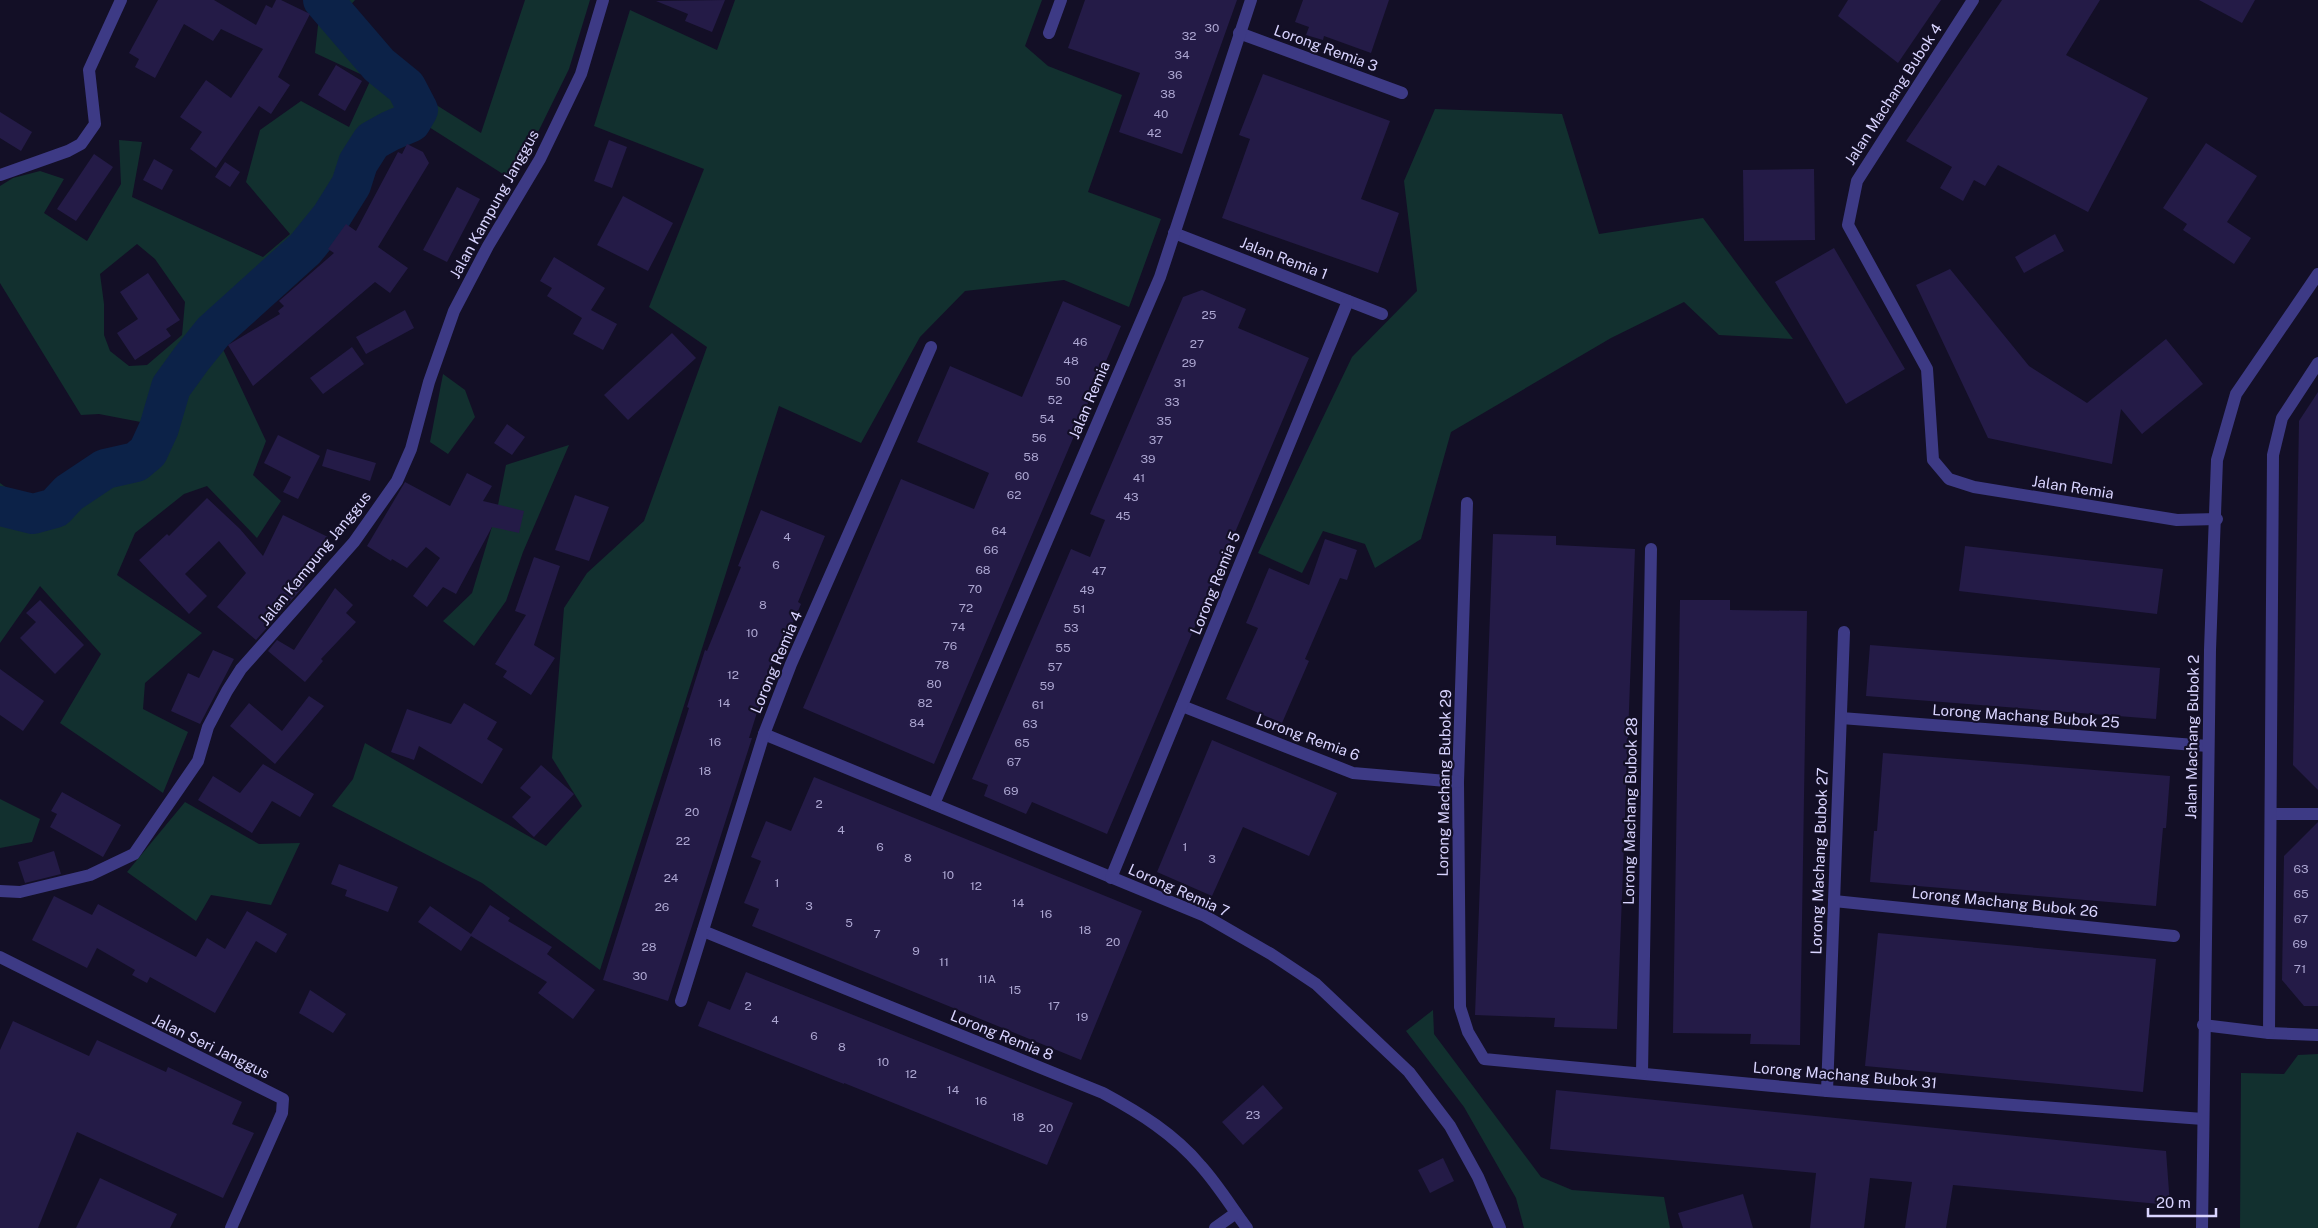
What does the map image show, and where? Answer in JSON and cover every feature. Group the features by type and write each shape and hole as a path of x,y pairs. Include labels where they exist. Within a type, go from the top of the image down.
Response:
{"street":[{"path":"0,175 68,151 81,144 95,124 89,70 121,0"},
{"name":"Jalan Kampung Janggus","path":"0,891 20,892 90,875 134,854 198,761 208,727 227,690 241,669 354,542 398,481 411,449 429,382 454,312 488,246 540,158 581,74 603,0"},
{"path":"1049,33 1061,0"},
{"name":"Jalan Remia","path":"934,804 1160,277 1251,0"},
{"name":"Jalan Machang Bubok 4","path":"1933,460 1927,369 1848,225 1857,181 1973,0"},
{"name":"Lorong Remia 3","path":"1239,33 1402,93"},
{"name":"Jalan Remia 1","path":"1174,233 1382,314"},
{"name":"Jalan Machang Bubok 2","path":"2202,1228 2203,1025 2208,746 2217,460 2236,394 2318,274"},
{"name":"Lorong Remia 5","path":"1111,878 1348,301"},
{"name":"Lorong Remia 4","path":"681,1002 764,734 791,664 931,348"},
{"path":"2269,1033 2273,455 2282,418 2318,363"},
{"name":"Jalan Remia","path":"1933,460 1949,478 1974,487 2177,520 2216,519"},
{"name":"Lorong Machang Bubok 29","path":"1467,503 1458,782 1460,1007 1468,1032 1484,1059"},
{"name":"Lorong Machang Bubok 28","path":"1642,1074 1652,549"},
{"name":"Lorong Machang Bubok 27","path":"1827,1090 1844,632"},
{"name":"Lorong Remia 6","path":"1182,706 1353,773 1458,782"},
{"name":"Lorong Machang Bubok 25","path":"1841,718 2208,746"},
{"name":"Lorong Remia 7","path":"764,734 1205,916 1271,954 1316,984 1409,1072 1450,1126 1478,1177 1500,1228"},
{"path":"2272,814 2318,814"},
{"name":"Lorong Machang Bubok 26","path":"1834,901 2174,936"},
{"name":"Lorong Remia 8","path":"703,931 1103,1093 1140,1113 1173,1138 1202,1166 1247,1228"},
{"name":"Jalan Seri Janggus","path":"0,957 283,1099 282,1113 230,1228"},
{"path":"2203,1025 2269,1033 2318,1035"},
{"name":"Lorong Machang Bubok 31","path":"1484,1059 1827,1090 2203,1119"},
{"path":"1215,1228 1236,1213"}],"green space":[{"path":"306,0 355,0 346,10 422,96 481,133 525,0 590,0 569,69 514,181 429,127 385,153 326,248 263,302 220,343 266,441 253,475 281,501 257,538 207,486 184,494 135,533 117,575 202,633 145,683 143,709 188,732 163,793 60,723 101,654 40,586 0,643 0,483 27,503 49,500 102,461 129,457 143,444 151,424 99,414 81,415 0,283 0,186 13,178 40,171 64,179 44,213 87,241 121,184 119,140 142,142 132,197 263,257 290,234 246,182 260,130 301,101 349,127 371,79 315,53 320,7","holes":["137,244 155,259 185,302 182,335 147,365 129,366 110,351 104,335 104,304 100,274"]},
{"path":"735,0 1042,0 1025,46 1048,66 1122,95 1088,192 1161,219 1129,307 1064,280 965,291 920,337 861,443 779,406 600,970 482,883 332,806 353,779 365,743 546,846 582,806 552,758 564,608 587,573 644,521 707,347 649,307 704,169 594,126 630,10 717,50"},
{"path":"1435,109 1562,114 1599,234 1703,218 1793,339 1719,335 1684,302 1611,338 1451,432 1421,539 1375,568 1365,544 1323,531 1302,573 1258,553 1352,357 1417,291 1404,181"},
{"path":"443,374 465,390 475,417 448,454 430,442"},
{"path":"569,445 523,552 506,601 474,646 443,621 472,593 497,510 506,465"},
{"path":"0,799 40,819 32,842 0,848"},
{"path":"185,802 259,844 300,843 271,905 211,895 196,921 127,872"},
{"path":"1433,1010 1434,1034 1541,1177 1572,1190 1664,1197 1670,1228 1524,1228 1516,1198 1464,1107 1406,1031"},
{"path":"2318,1054 2318,1228 2240,1228 2241,1073 2284,1074 2298,1055"}],"building":[{"path":"158,0 214,0 256,25 266,5 272,8 276,0 281,0 310,14 278,77 290,85 271,114 259,106 216,168 190,149 202,132 180,117 206,80 231,98 263,49 221,29 213,41 184,24 155,78 135,67 139,59 129,53"},
{"path":"725,0 712,32 685,21 688,14 656,1"},
{"path":"1085,0 1237,0 1182,154 1119,132 1140,73 1068,48"},
{"path":"1303,0 1389,0 1371,53 1324,36 1323,40 1306,35 1309,27 1295,22"},
{"path":"1848,0 1941,0 1898,63 1838,16"},
{"path":"2002,0 2100,0 2066,55 2148,98 2088,212 1998,165 1985,186 1974,180 1963,201 1940,188 1952,167 1906,141"},
{"path":"2199,0 2255,0 2242,23"},
{"path":"336,65 362,81 345,111 318,95"},
{"path":"1263,74 1390,121 1361,199 1399,213 1378,273 1222,218 1250,139 1239,135"},
{"path":"0,112 32,132 21,151 0,138"},
{"path":"609,140 627,147 612,188 594,181"},
{"path":"2206,143 2257,176 2227,222 2251,238 2234,264 2183,230 2187,224 2163,208"},
{"path":"407,144 423,152 429,163 378,247 408,268 390,293 375,282 253,386 228,345 280,314 278,311 284,306 279,301 334,253 328,249 346,224 356,231 398,152 402,154"},
{"path":"94,154 113,167 76,221 57,209"},
{"path":"154,159 173,170 162,190 143,180"},
{"path":"225,162 240,172 230,187 215,177"},
{"path":"1814,169 1815,240 1744,241 1743,170"},
{"path":"457,187 480,199 447,262 423,250"},
{"path":"623,196 673,223 648,271 597,245"},
{"path":"2055,234 2064,251 2024,273 2015,257"},
{"path":"1834,248 1905,369 1846,404 1775,282"},
{"path":"554,257 605,288 591,310 617,324 603,350 573,334 582,318 547,296 552,288 540,281"},
{"path":"1950,269 2029,366 2087,403 2166,339 2203,384 2142,434 2121,409 2112,464 1988,438 1916,285"},
{"path":"148,273 180,320 166,329 171,336 135,360 117,333 138,319 120,292"},
{"path":"1202,290 1246,309 1238,328 1309,358 1107,834 1032,802 1026,814 984,796 988,785 972,779 1071,549 1090,557 1105,520 1090,514 1183,297"},
{"path":"1063,301 1121,326 934,764 803,708 901,479 974,509 989,473 917,442 950,366 1022,397"},
{"path":"405,310 414,328 366,354 356,337"},
{"path":"672,333 696,358 628,420 604,395"},
{"path":"352,347 364,364 323,394 310,378"},
{"path":"2318,392 2318,790 2293,765 2299,421"},
{"path":"507,424 525,437 512,455 494,443"},
{"path":"278,435 320,456 298,499 283,492 291,477 264,463"},
{"path":"327,449 376,463 370,481 322,466"},
{"path":"467,473 492,486 483,501 524,511 519,533 492,527 456,594 443,587 427,607 413,596 440,558 426,547 407,568 392,559 391,561 367,546 405,482 450,506"},
{"path":"575,495 609,507 589,561 555,550"},
{"path":"207,498 240,529 263,556 283,515 328,537 304,586 256,640 217,607 246,573 219,541 185,574 207,596 189,614 139,560 167,534 169,536"},
{"path":"761,510 825,536 798,602 801,604 778,659 774,658 749,738 752,738 668,1001 603,980 689,708 687,707 705,650 707,651 741,567 738,566"},
{"path":"1493,534 1556,536 1556,545 1635,549 1617,1029 1554,1027 1555,1018 1475,1015"},
{"path":"1325,539 1357,550 1347,580 1340,578 1305,659 1309,661 1282,723 1226,699 1258,628 1246,623 1269,568 1309,585"},
{"path":"1965,546 2163,569 2157,614 1959,591"},
{"path":"534,557 560,566 534,645 555,658 531,695 503,677 507,671 495,664 526,615 515,611"},
{"path":"335,588 353,605 346,613 356,622 321,659 323,661 305,682 268,651 277,640 294,650"},
{"path":"40,600 84,645 55,674 20,638 36,622 26,613"},
{"path":"1680,600 1730,600 1730,610 1807,611 1800,1045 1750,1044 1751,1034 1673,1033"},
{"path":"1870,645 2160,668 2156,719 1866,696"},
{"path":"213,650 234,659 200,724 171,711 188,673 199,678"},
{"path":"0,669 44,701 23,731 0,715"},
{"path":"309,696 324,706 275,764 230,726 249,703 282,731"},
{"path":"464,703 497,722 487,739 503,749 482,784 419,746 414,760 391,752 407,709 451,724"},
{"path":"1212,740 1337,793 1309,856 1243,827 1212,896 1157,872"},
{"path":"1883,753 2170,776 2166,828 2163,828 2156,906 1870,882 1874,831 1877,831"},
{"path":"263,764 314,794 300,817 272,801 252,833 198,800 213,776 240,793"},
{"path":"541,765 574,794 534,837 512,817 531,797 520,788"},
{"path":"814,777 1142,911 1081,1060 752,926 759,909 744,903 761,861 751,857 766,821 791,831"},
{"path":"62,792 121,825 103,857 50,827 57,814 51,811"},
{"path":"2318,822 2318,1006 2304,1006 2282,980 2284,856"},
{"path":"54,851 61,874 25,883 18,862"},
{"path":"339,864 398,887 388,912 345,896 347,890 331,884"},
{"path":"54,896 92,915 98,904 196,957 207,938 225,949 247,911 287,934 276,953 256,941 215,1013 150,977 147,983 132,975 135,970 97,948 87,968 32,940"},
{"path":"490,905 510,918 508,921 552,947 547,954 595,990 573,1019 538,993 547,982 471,936 461,951 418,922 430,906 471,934"},
{"path":"1878,933 2156,959 2143,1092 1865,1066"},
{"path":"746,972 1073,1103 1047,1165 698,1026 708,1001 730,1010"},
{"path":"310,990 346,1014 333,1033 299,1013"},
{"path":"13,1021 89,1056 97,1040 166,1072 168,1067 242,1102 232,1124 254,1133 223,1198 77,1132 38,1228 0,1228 0,1050"},
{"path":"1263,1085 1283,1108 1243,1145 1222,1122"},
{"path":"1556,1090 2166,1151 2170,1205 1953,1185 1946,1228 1905,1228 1912,1182 1870,1178 1864,1228 1810,1228 1816,1173 1550,1149"},
{"path":"1443,1158 1454,1181 1430,1193 1418,1170"},
{"path":"100,1178 177,1214 170,1228 76,1228"},
{"path":"1743,1194 1753,1228 1683,1228 1678,1213"}],"waterway":[{"path":"0,506 33,514 55,508 69,493 105,469 136,462 148,452 159,428 171,387 192,358 213,332 305,249 331,217 351,185 358,163 372,141 411,122 418,110 406,87 379,65 323,0"}]}
